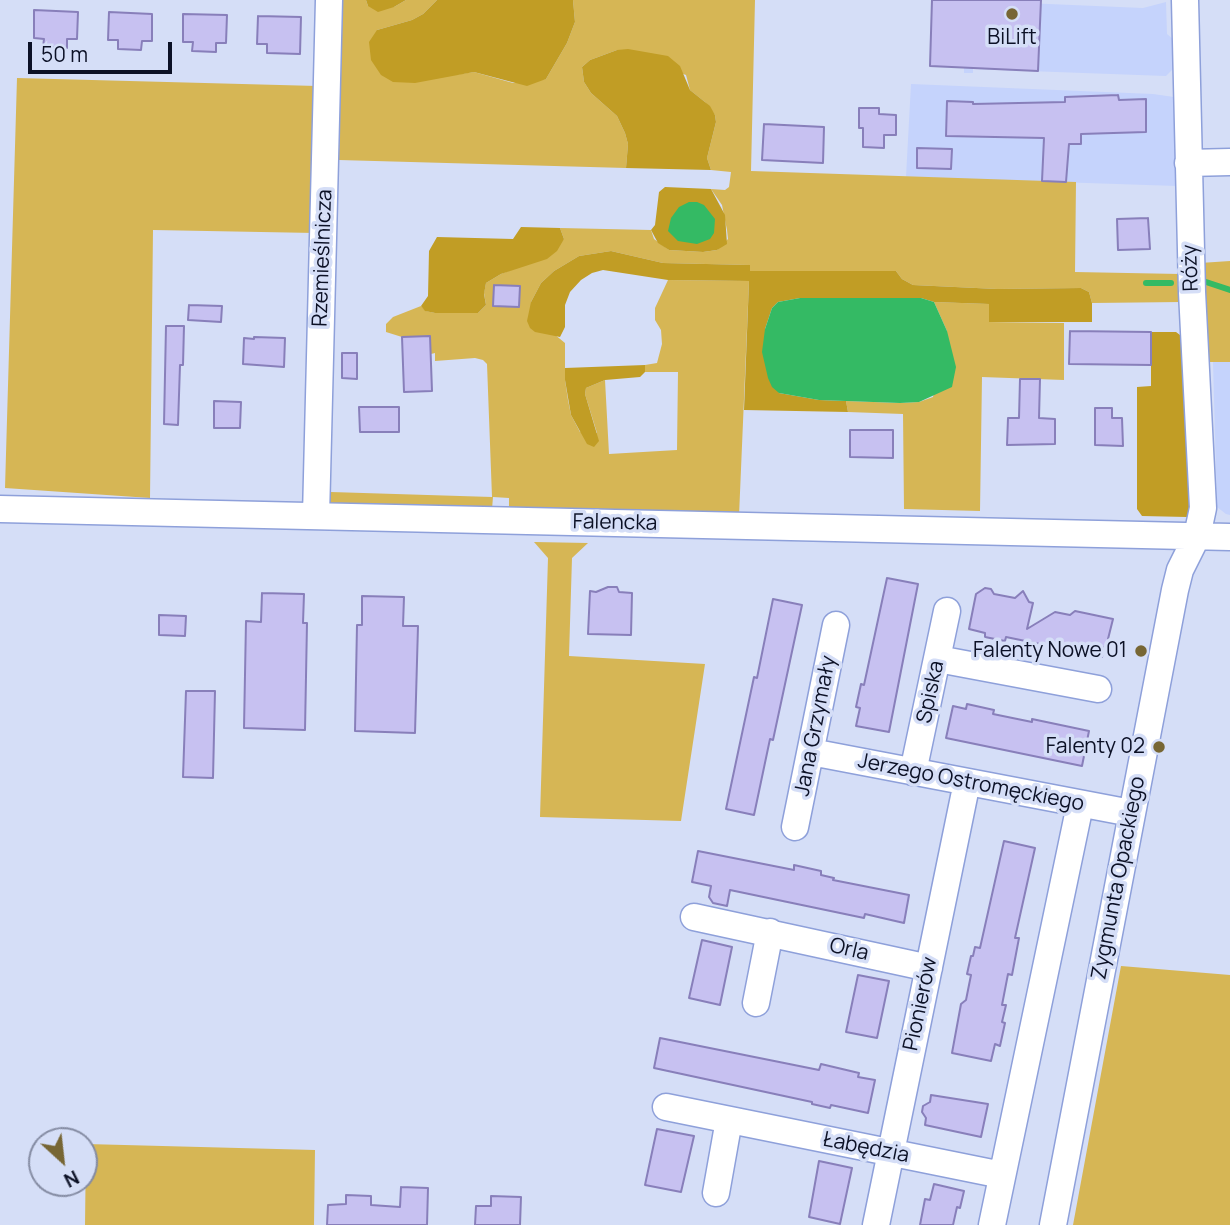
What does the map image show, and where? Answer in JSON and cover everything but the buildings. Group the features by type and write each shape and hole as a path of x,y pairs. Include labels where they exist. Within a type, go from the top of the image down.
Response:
{"street":[{"name":"Rzemieślnicza","path":"316,516 329,0"},
{"name":"Róży","path":"1185,0 1192,292 1203,492 1202,519 1197,536"},
{"path":"1188,163 1230,162"},
{"name":"Falencka","path":"0,509 1230,537"},
{"name":"Zygmunta Opackiego","path":"1053,1225 1180,570 1197,536"},
{"name":"Spiska","path":"913,772 947,611"},
{"name":"Jana Grzymały","path":"795,827 836,625"},
{"path":"938,659 1098,689"},
{"name":"Jerzego Ostromęckiego","path":"811,752 1131,813"},
{"name":"Pionierów","path":"876,1225 967,782"},
{"path":"992,1225 1080,805"},
{"name":"Orla","path":"694,917 929,968"},
{"path":"756,1003 770,932"},
{"name":"Łabędzia","path":"666,1107 1002,1175"},
{"path":"716,1193 729,1120"}],"shaded area":[{"path":"341,0 366,0 368,6 394,7 406,0 437,0 423,14 412,20 377,30 454,75 474,72 513,83 546,79 567,43 575,22 573,0 755,0 751,171 1076,182 1075,272 1180,274 1181,302 1092,303 1089,292 1081,288 997,289 913,285 902,279 896,271 750,271 749,265 663,263 611,251 579,256 554,271 541,283 531,302 554,334 565,343 568,400 571,415 580,432 597,433 585,394 586,388 605,380 609,454 677,450 678,372 645,372 645,365 657,363 662,344 661,330 655,320 655,308 668,280 749,281 739,516 509,510 509,498 493,497 492,509 326,505 325,489 331,492 492,497 487,364 475,358 435,361 435,353 431,354 402,337 386,332 386,324 393,317 421,306 426,311 435,313 478,313 486,305 486,283 564,239 560,228 651,230 654,239 669,250 717,250 728,239 722,205 711,189 725,190 729,187 731,172 711,170 707,158 716,122 715,115 705,102 690,90 686,75 617,50 590,60 582,67 584,82 591,93 617,116 625,133 628,144 626,168 339,160"},
{"path":"366,0 406,0 378,12 368,6"},
{"path":"437,0 573,0 575,22 567,43 546,79 527,86 474,72 415,83 393,82 381,75 371,60 369,42 377,30 412,20 423,14"},
{"path":"932,0 1025,0 1025,3 1143,8 1166,2 1167,34 1173,39 1174,68 1166,76 973,69 973,73 964,73 964,67 930,66"},
{"path":"628,49 668,56 680,66 690,90 710,106 716,122 707,158 711,170 626,168 628,144 625,133 617,116 591,93 584,82 582,67 590,60"},
{"path":"17,78 317,86 315,233 153,230 150,498 5,488"},
{"path":"911,84 1174,97 1177,186 906,177"},
{"path":"665,187 711,189 725,215 727,244 717,250 703,252 669,250 658,243 651,230 655,225 659,192"},
{"path":"689,202 704,205 715,219 714,233 710,239 697,244 678,241 668,231 671,218 679,207"},
{"path":"521,227 560,228 564,239 557,251 547,259 501,274 486,283 486,305 478,313 425,311 421,306 428,296 429,251 437,237 513,239"},
{"path":"611,251 663,263 750,265 750,271 896,271 902,279 913,285 997,289 1081,288 1089,292 1092,322 989,322 989,304 934,302 921,298 800,298 778,302 772,308 765,329 779,393 819,400 846,401 848,412 744,410 749,281 668,280 603,270 581,280 570,292 565,305 565,327 560,337 535,332 530,328 527,321 531,302 541,283 554,271 579,256"},
{"path":"1230,261 1230,362 1203,362 1200,263"},
{"path":"800,298 921,298 934,302 947,331 956,367 952,387 919,402 900,403 819,400 779,393 768,378 762,352 765,329 772,308 778,302"},
{"path":"934,302 990,304 989,322 1064,323 1064,380 982,377 980,511 904,509 903,414 848,412 846,401 900,403 919,402 933,397 947,331"},
{"path":"1151,332 1176,332 1188,341 1190,511 1187,517 1142,516 1137,509 1137,387 1151,386"},
{"path":"1213,362 1230,362 1230,515 1217,507"},
{"path":"645,365 645,372 640,377 605,380 586,388 585,394 599,441 594,447 587,444 571,415 565,368"},
{"path":"534,542 588,543 572,558 569,656 705,664 681,821 540,817 548,558"},
{"path":"1121,966 1230,975 1230,1225 1073,1225"},
{"path":"98,1144 315,1150 314,1225 85,1225 85,1197 98,1197"}],"waterway":[{"path":"1206,282 1230,290"},
{"path":"1146,283 1171,283"}],"place":[{"name":"BiLift","path":"1012,14"},
{"name":"Falenty Nowe 01","path":"1141,651"},
{"name":"Falenty 02","path":"1159,747"}]}
